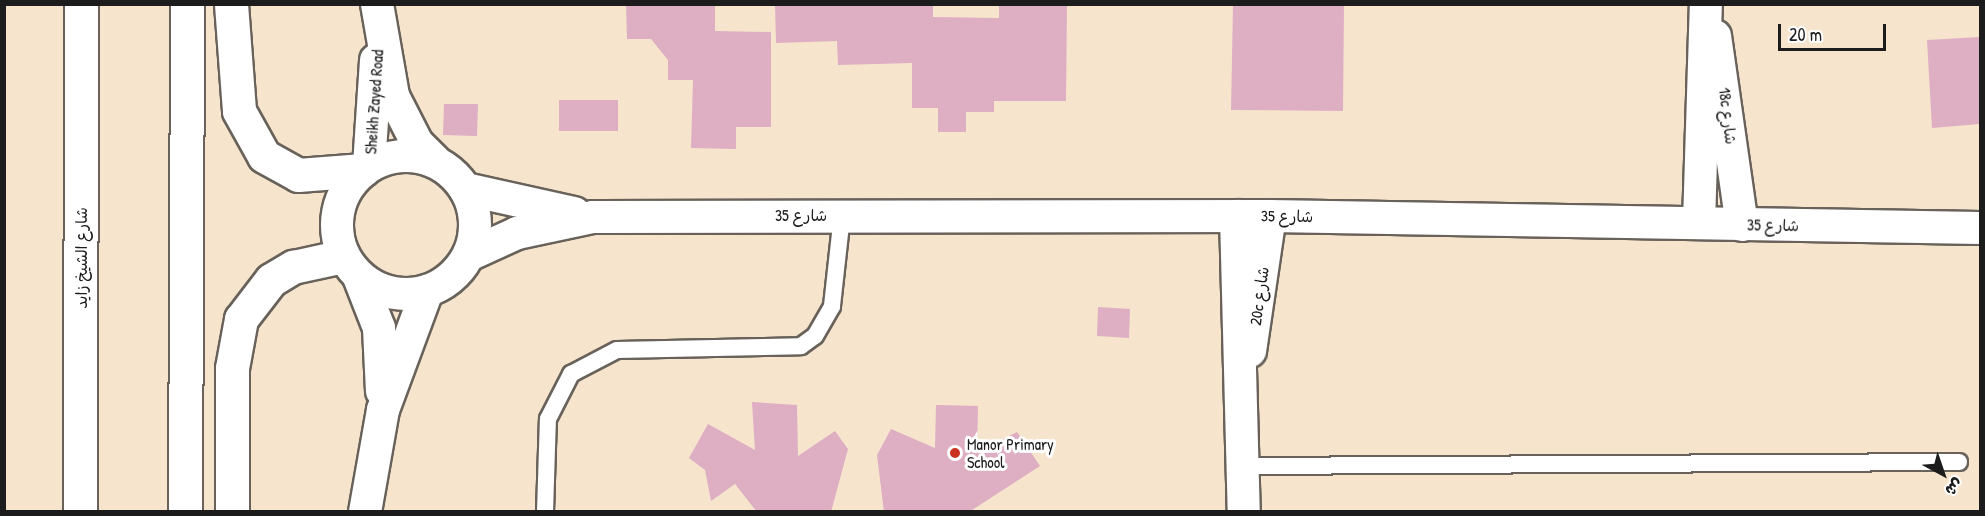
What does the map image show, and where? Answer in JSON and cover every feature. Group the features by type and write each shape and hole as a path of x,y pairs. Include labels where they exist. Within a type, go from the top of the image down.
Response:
{"highway":[{"name":"شارع الشيخ زايد","path":"80,512 81,4"},
{"path":"185,512 188,4"},
{"path":"231,4 239,111 264,156 298,175 366,168"},
{"path":"232,512 232,368 241,319 271,280 293,267 351,266"}],"street":[{"name":"18c شارع","path":"1699,223 1706,7"},
{"name":"18c شارع","path":"1706,7 1721,65 1742,225"},
{"name":"Sheikh Zayed Road","path":"366,168 378,20"},
{"name":"Sheikh Zayed Road","path":"378,20 403,120 435,161"},
{"path":"351,266 391,293 427,291 452,277 469,255 476,221 465,189 435,161 390,157 366,168 338,210 351,266 379,328 383,410"},
{"name":"شارع 35","path":"465,189 593,217"},
{"name":"20c شارع","path":"1236,216 1244,376 1244,512"},
{"name":"شارع 35","path":"469,255 518,233 593,217 1270,216 1980,228"},
{"name":"20c شارع","path":"1244,376 1270,216"},
{"path":"365,512 383,410 427,291"}],"lane":[{"path":"545,512 548,419 571,374 617,350 801,346 815,336 832,306 842,215"},
{"path":"1244,466 1959,462"}],"building":[{"path":"715,4 715,31 771,32 771,127 736,127 736,149 691,148 693,80 668,80 668,60 651,39 627,39 626,6"},
{"path":"775,4 933,4 933,17 999,18 999,4 1067,4 1066,101 994,101 994,112 966,112 966,132 938,132 938,108 912,108 912,63 838,65 837,41 776,43"},
{"path":"1233,4 1344,4 1343,111 1231,110"},
{"path":"1980,37 1980,124 1932,128 1927,40"},
{"path":"559,100 618,100 618,131 559,131"},
{"path":"444,104 478,104 477,136 443,135"},
{"path":"1098,307 1130,309 1129,338 1097,336"},
{"path":"752,402 797,405 798,456 835,431 848,449 831,512 757,512 735,484 711,501 705,470 689,458 708,424 755,450"},
{"name":"Manor Primary School","path":"936,405 978,406 977,452 1017,432 1040,466 969,512 884,512 877,455 891,429 935,448"}],"place":[{"name":"Manor Primary School","path":"955,453"}]}
